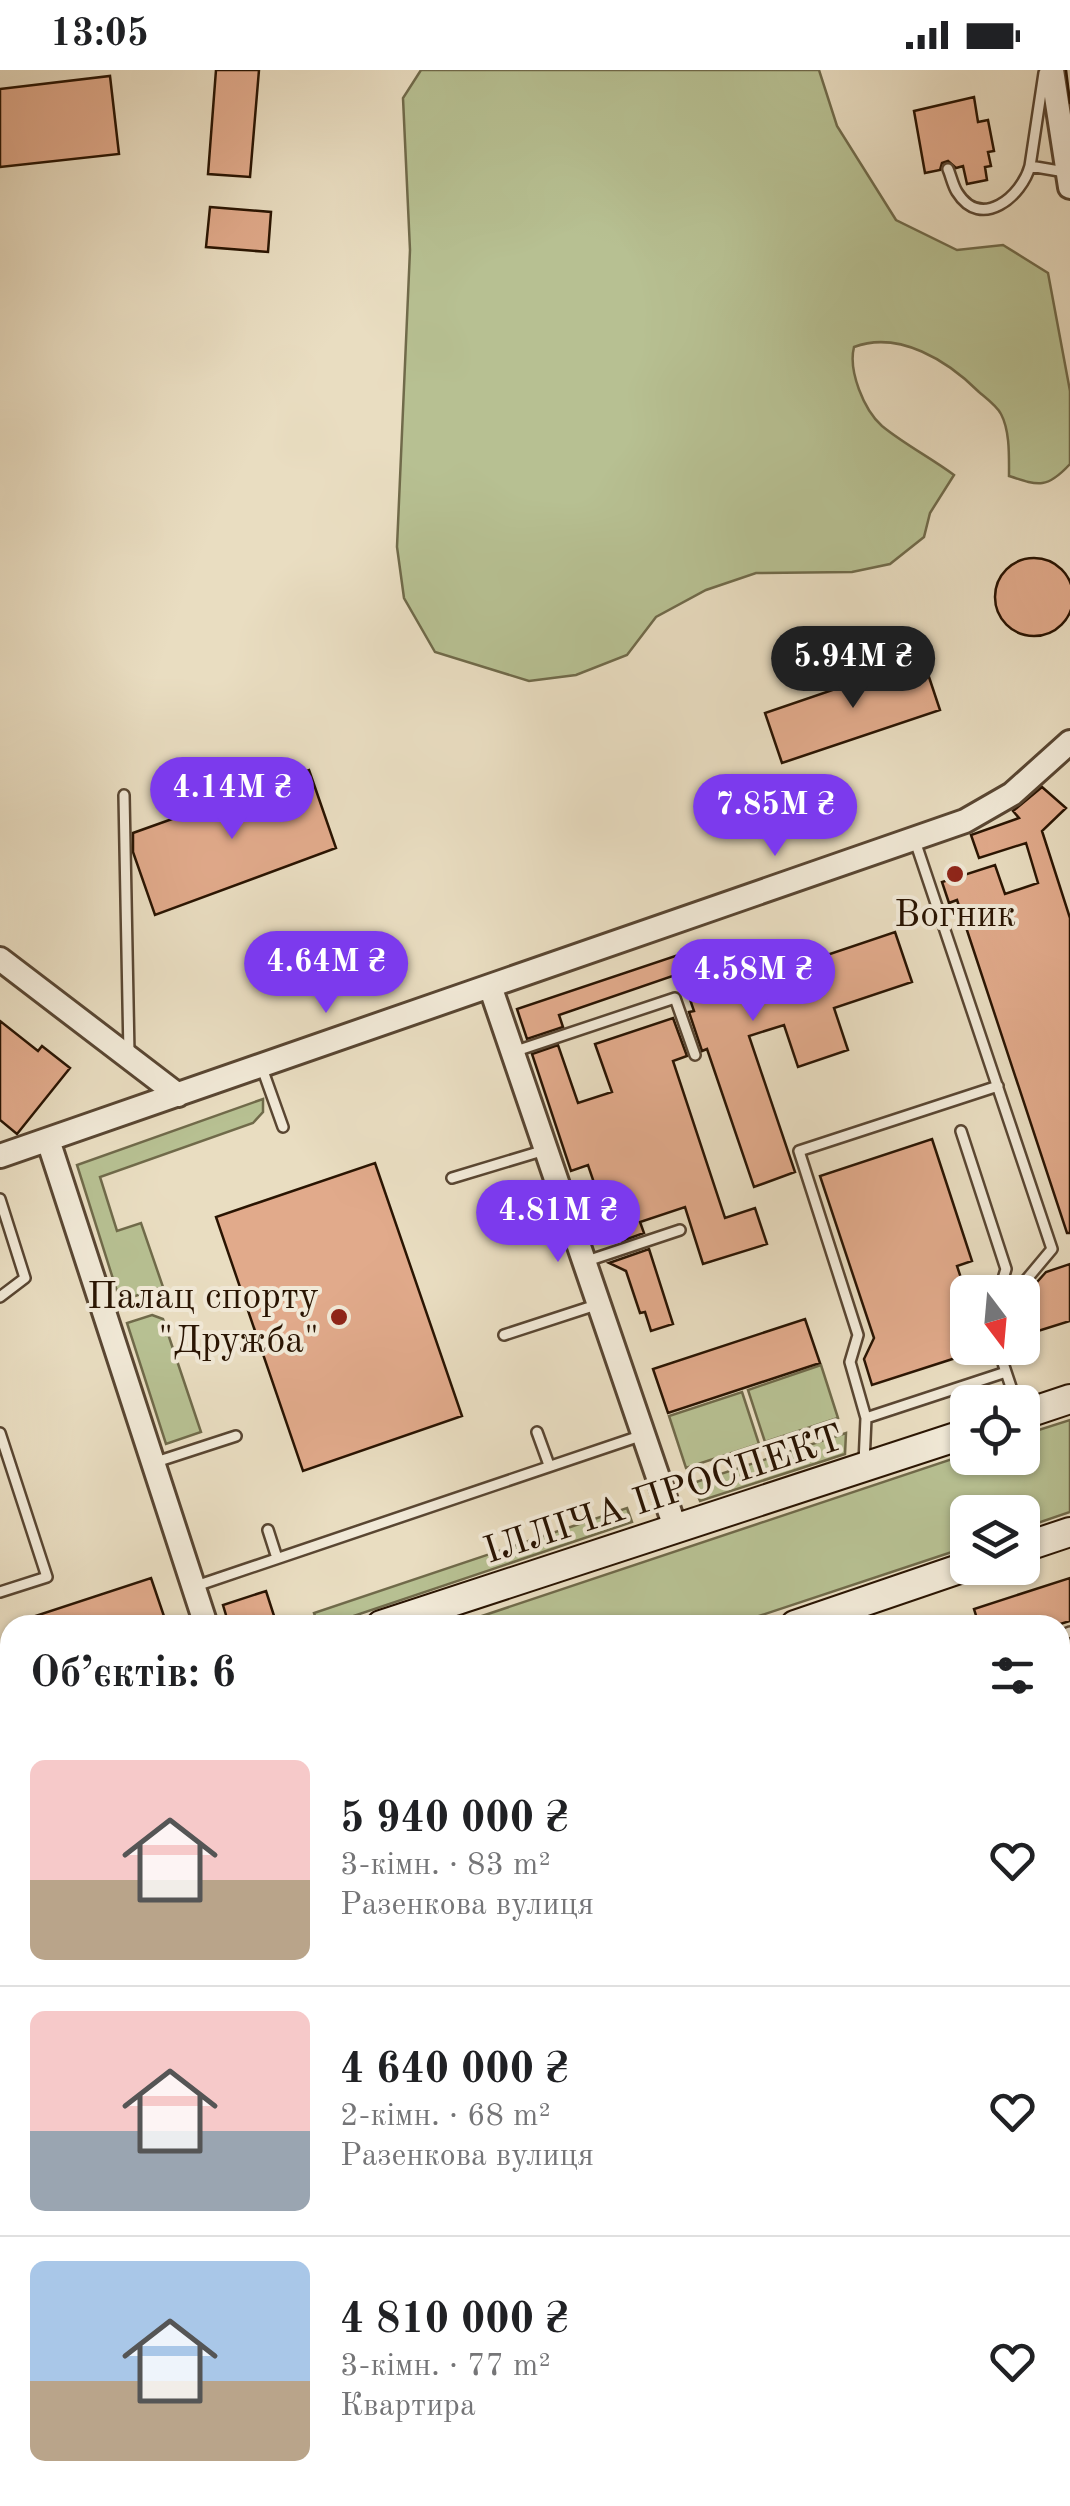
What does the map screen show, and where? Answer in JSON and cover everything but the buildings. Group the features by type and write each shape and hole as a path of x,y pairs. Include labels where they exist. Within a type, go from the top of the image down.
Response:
{"main road":[{"path":"1040,1410 1070,1399"},
{"name":"ІЛЛІЧА ПРОСПЕКТ","path":"411,1615 950,1439"},
{"path":"1040,1542 1070,1532"},
{"path":"825,1615 950,1572"}],"street":[{"path":"1049,70 1069,180"},
{"path":"0,1156 965,822 1012,794 1070,742"},
{"path":"0,959 178,1095"},
{"path":"490,986 674,1527"},
{"path":"48,1140 203,1615"}],"lane":[{"path":"948,169 956,192 965,201 988,208 1002,206 1017,194 1030,166 1049,70"},
{"path":"1030,166 1069,180"},
{"path":"124,795 129,1057"},
{"path":"914,839 1052,1249 1030,1275"},
{"path":"513,1052 675,998 694,1056"},
{"path":"261,1066 283,1127"},
{"path":"864,1466 866,1418 850,1362 858,1335 799,1151 998,1086"},
{"path":"961,1131 1006,1269 1004,1275"},
{"path":"452,1178 546,1149"},
{"path":"0,1199 25,1278 0,1297"},
{"path":"584,1262 680,1230"},
{"path":"504,1334 599,1304"},
{"path":"1004,1365 1010,1385"},
{"path":"866,1418 1006,1372"},
{"path":"537,1432 549,1465"},
{"path":"0,1433 47,1577 0,1592"},
{"path":"193,1586 643,1435"},
{"path":"153,1463 236,1436"},
{"path":"268,1530 277,1558"}],"green space":[{"path":"421,70 819,70 837,126 896,220 957,250 1003,245 1048,273 1070,391 1070,464 1055,478 1042,483 1009,476 1007,436 1001,414 967,380 938,360 905,346 888,342 854,347 855,378 875,419 954,475 930,513 924,537 890,564 852,572 756,573 706,590 656,617 627,655 576,675 529,681 435,652 404,598 397,547 410,250 403,98"},
{"path":"263,1099 263,1112 253,1123 100,1177 117,1231 141,1223 163,1287 120,1301 77,1165"},
{"path":"152,1315 163,1319 201,1432 166,1444 127,1323"},
{"path":"821,1365 838,1418 765,1442 748,1390"},
{"path":"742,1392 759,1444 686,1468 669,1416"},
{"path":"1070,1420 1070,1512 1040,1522 1040,1495 950,1495 950,1553 762,1615 485,1615 950,1460 950,1475 1040,1475 1040,1430"},
{"path":"846,1433 845,1454 700,1501 693,1483"},
{"path":"627,1508 632,1522 357,1615 314,1613"}],"tram line":[{"path":"1066,70 1070,103"}],"place":[{"name":"Вогник","path":"955,874"},
{"name":"Палац спорту \"Дружба\"","path":"339,1317"}]}
